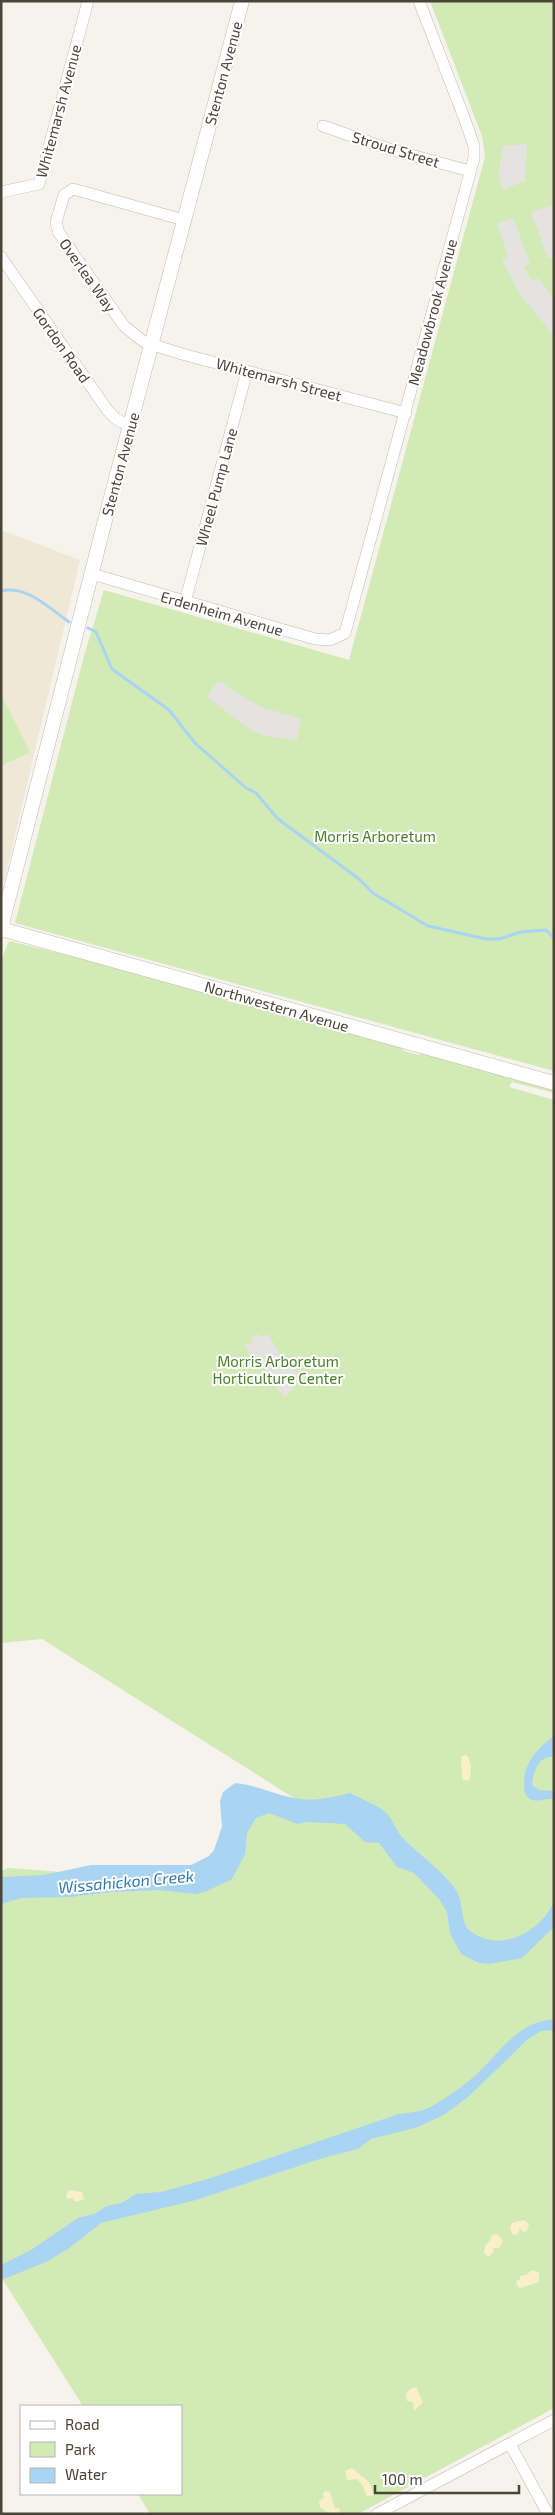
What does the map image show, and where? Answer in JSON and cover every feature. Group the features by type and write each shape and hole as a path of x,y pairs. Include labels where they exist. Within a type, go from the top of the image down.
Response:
{"street":[{"name":"Whitemarsh Avenue","path":"1,192 39,184 88,1"},
{"name":"Stenton Avenue","path":"1,928 242,1"},
{"name":"Meadowbrook Avenue","path":"348,627 474,158 474,146 419,1"},
{"name":"Stroud Street","path":"323,126 389,149 470,171"},
{"name":"Overlea Way","path":"152,345 124,326 59,233 56,222 62,200 69,191 77,190 184,220"},
{"name":"Gordon Road","path":"1,258 108,411 116,420 130,426"},
{"name":"Whitemarsh Street","path":"152,345 406,413"},
{"name":"Wheel Pump Lane","path":"186,602 247,371"},
{"name":"Erdenheim Avenue","path":"92,574 315,639 337,638 345,633 348,627"},
{"name":"Northwestern Avenue","path":"1,928 554,1083"},
{"path":"377,2514 554,2420"},
{"path":"510,2444 548,2514"}],"shaded area":[{"path":"527,144 525,181 502,190 499,173 503,146"},
{"path":"554,205 554,256 548,259 531,212"},
{"path":"513,218 530,263 524,268 532,281 539,278 554,299 554,336 519,293 502,260 508,256 497,223"},
{"path":"1,530 80,560 1,894"},
{"path":"218,681 261,707 301,719 297,740 265,736 252,731 207,697"},
{"path":"258,1334 262,1337 268,1334 285,1361 302,1378 285,1397 263,1374 268,1368 266,1366 260,1370 245,1345 252,1342 251,1337"}],"green space":[{"name":"Morris Arboretum","path":"430,1 554,1 554,1071 15,923 84,656 104,590 349,660 485,157 482,136"},
{"path":"1,694 30,752 1,766"},
{"name":"Morris Arboretum Horticulture Center","path":"9,941 132,971 209,993 230,1002 276,1012 401,1047 404,1051 419,1055 422,1053 554,1090 554,1093 512,1082 509,1087 554,1100 554,2408 358,2514 150,2514 139,2495 182,2495 182,2405 82,2405 1,2277 1,1871 8,1868 206,1883 227,1861 220,1832 233,1802 335,1824 42,1639 1,1643 1,961"}],"sand":[{"path":"461,1756 468,1756 471,1767 470,1779 468,1781 462,1779"},
{"path":"68,2190 82,2192 84,2199 76,2202 72,2198 68,2199 66,2196"},
{"path":"524,2220 529,2224 527,2231 523,2232 520,2228 518,2234 513,2235 510,2229 512,2223"},
{"path":"497,2234 503,2241 499,2248 493,2248 494,2252 488,2257 484,2253 485,2245 489,2242 492,2235"},
{"path":"532,2270 539,2272 539,2282 521,2288 518,2287 516,2281 520,2279 520,2276 526,2275"},
{"path":"416,2387 423,2402 414,2411 413,2402 407,2401 406,2394 410,2389"},
{"path":"352,2468 369,2482 374,2495 367,2497 363,2486 357,2479 347,2480 345,2471"},
{"path":"325,2491 330,2492 335,2508 340,2509 339,2514 329,2514 320,2507 319,2501 324,2498 323,2494"}],"water":[{"path":"554,1736 554,1757 544,1759 538,1765 532,1785 539,1790 554,1791 554,1799 530,1799 527,1796 524,1785 526,1770 532,1757"},
{"name":"Wissahickon Creek","path":"235,1783 300,1799 319,1799 350,1793 380,1808 389,1816 401,1836 454,1887 460,1898 466,1927 480,1937 505,1940 518,1936 540,1922 554,1901 554,1927 522,1958 489,1964 479,1963 461,1954 450,1933 447,1912 439,1899 414,1873 397,1867 379,1843 365,1842 345,1824 307,1822 298,1824 269,1813 256,1818 247,1833 245,1854 232,1879 207,1891 196,1894 158,1890 111,1892 70,1897 21,1898 1,1904 1,1877 44,1875 91,1865 191,1865 209,1856 214,1850 222,1827 220,1801 223,1792"},
{"path":"554,2019 554,2030 541,2031 528,2039 468,2097 445,2114 418,2127 371,2139 358,2149 326,2157 196,2200 101,2223 68,2249 44,2263 1,2280 1,2265 31,2250 78,2218 94,2214 107,2206 122,2203 136,2194 161,2192 211,2178 399,2114 426,2109 460,2088 520,2032 541,2021"}],"waterway":[{"path":"1,591 11,590 29,594 46,604 69,622"},
{"path":"88,628 96,632 112,669 169,710 195,743 246,788 256,793 278,819 359,879 373,893 428,926 486,939 499,939 521,932 546,930 554,938"}]}
